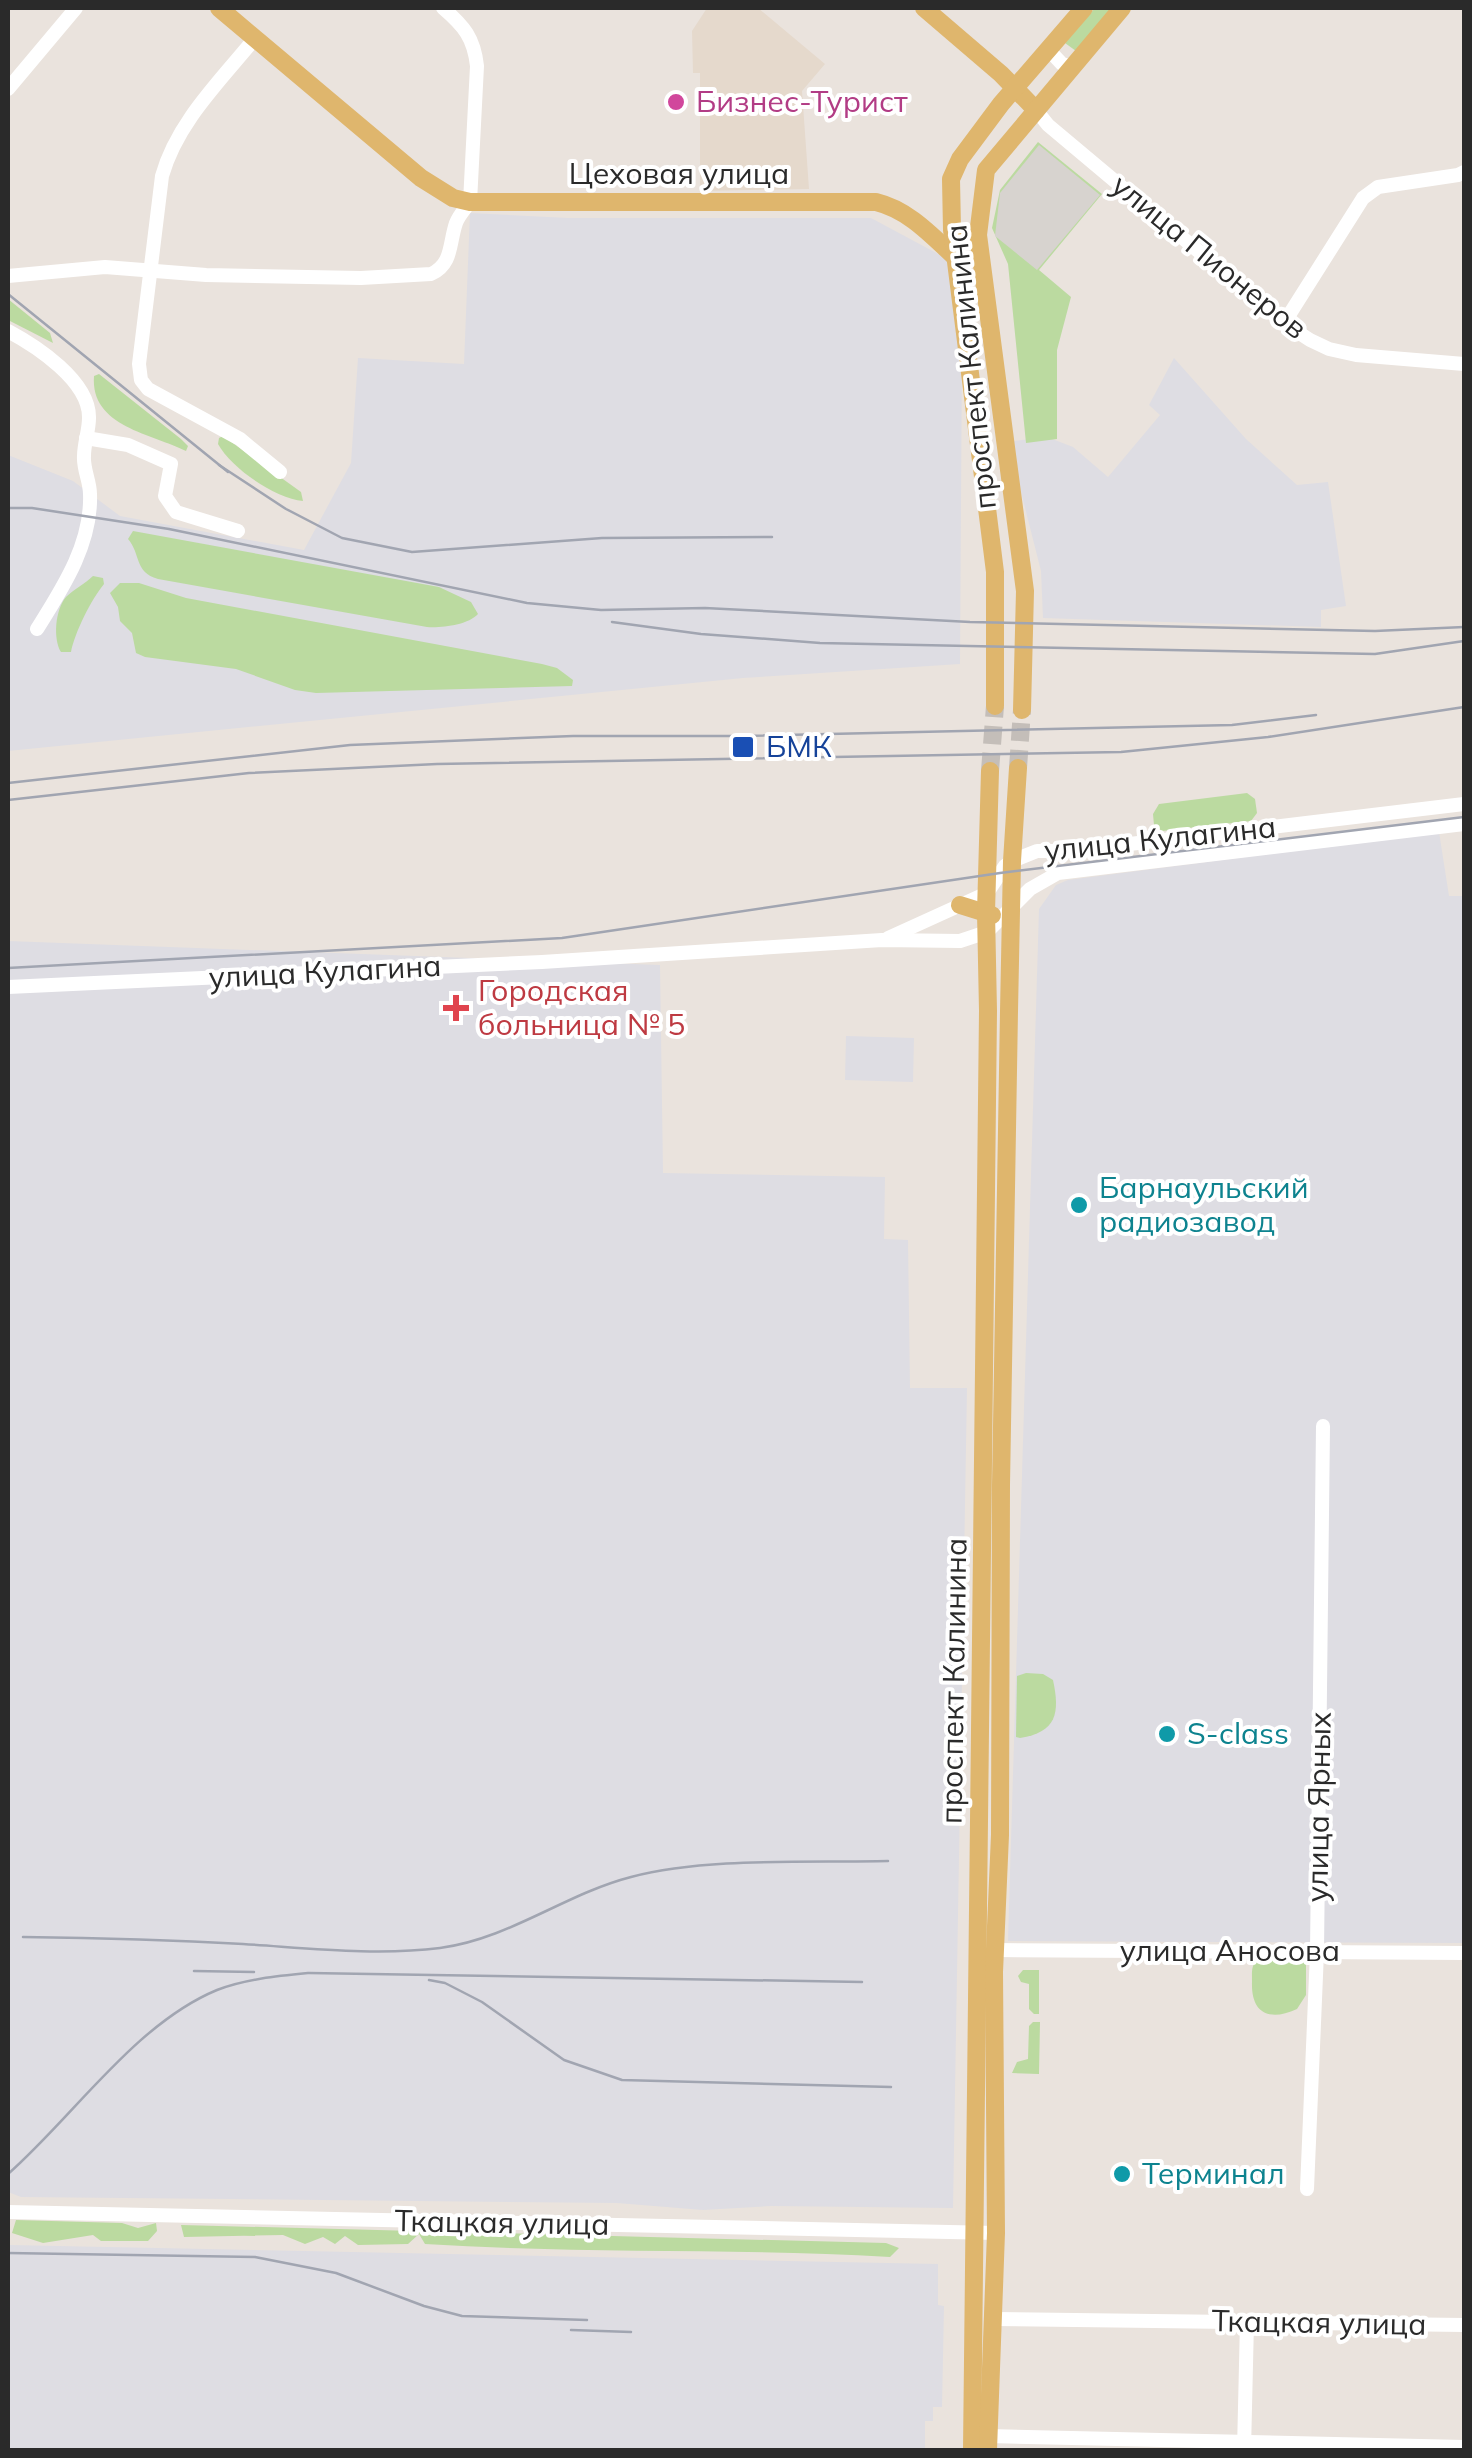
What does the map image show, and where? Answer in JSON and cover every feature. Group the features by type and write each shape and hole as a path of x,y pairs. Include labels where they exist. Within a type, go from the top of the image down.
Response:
{"main road":[{"name":"Цеховая улица","path":"219,8 421,178 453,198 470,202 888,205 910,210 952,230 978,234"},
{"path":"924,8 1036,110"},
{"name":"проспект Калинина","path":"995,706 995,572 952,230 951,179 960,159 1084,8"},
{"name":"проспект Калинина","path":"1022,710 1025,591 978,234 986,170 1122,8"},
{"path":"888,205 916,222 956,258 981,259"},
{"path":"960,905 994,913 1012,866 1018,768"},
{"name":"проспект Калинина","path":"972,2450 996,2233 987,1950 994,913 990,770"},
{"name":"проспект Калинина","path":"988,2444 984,2318 974,2232 987,1950 1000,1835 1001,1486 1011,938 994,913"}],"street":[{"path":"8,89 76,8"},
{"path":"8,276 105,267 318,277 431,274 440,270 446,263 458,219 470,202 474,167 474,44 465,26 443,8"},
{"path":"256,38 194,112 167,157 149,270 140,364 141,380 148,389 240,439 280,472"},
{"path":"1048,49 1062,64 1072,67"},
{"name":"улица Пионеров","path":"1036,110 1048,125 1284,323 1329,349 1376,358 1464,364"},
{"path":"1284,323 1363,198 1378,186 1464,172"},
{"path":"8,331 58,364 81,391 90,414 83,460 90,490 85,538 37,630"},
{"path":"86,438 128,445 171,464 165,496 176,512 238,531"},
{"name":"улица Кулагина","path":"994,913 1004,866 1012,866 1038,851 1071,851 1464,808"},
{"name":"улица Кулагина","path":"8,987 542,962 882,940 960,941 994,913 1058,873 1464,824"},
{"name":"улица Кулагина","path":"882,940 960,905"},
{"name":"улица Ярных","path":"1307,2188 1317,1952 1323,1426"},
{"name":"улица Аносова","path":"987,1950 1464,1953"},
{"name":"Ткацкая улица","path":"8,2212 996,2233"},
{"name":"Ткацкая улица","path":"984,2318 1464,2326"},
{"path":"1244,2446 1247,2322"},
{"path":"988,2444 1464,2447"}],"shaded area":[{"path":"707,8 758,8 825,64 802,91 809,189 700,191 700,73 693,73 692,31"},
{"path":"1039,145 1100,195 1037,270 995,236 1000,193"},
{"path":"470,213 568,218 871,218 955,263 962,346 960,664 743,678 8,751 8,455 73,481 120,516 304,550 351,463 358,358 464,364"},
{"path":"1174,358 1246,439 1297,485 1328,482 1346,606 1321,610 1321,627 1043,618 1041,571 1017,476 1014,441 1047,437 1073,447 1108,477 1160,415 1149,405"},
{"path":"1439,832 1449,896 1464,896 1464,1943 1008,1941 1039,909 1056,885 1068,880"},
{"path":"8,941 660,965 663,1173 885,1177 884,1239 908,1240 910,1388 967,1388 953,2208 771,2206 703,2210 617,2203 21,2197 8,2192"},
{"path":"846,1036 914,1038 913,1082 845,1080"},
{"path":"8,2245 938,2264 938,2305 944,2306 942,2407 933,2407 933,2421 925,2421 925,2450 8,2450"}],"green space":[{"path":"1095,8 1112,8 1076,51 1065,43"},
{"path":"1038,142 1102,194 1039,270 1071,297 1057,350 1057,439 1026,443 1008,264 992,228 1000,190"},
{"path":"8,299 50,333 53,343 8,320"},
{"path":"99,374 181,439 188,446 186,451 113,418 95,393 94,376"},
{"path":"223,436 301,492 303,501 267,488 244,472 218,444"},
{"path":"133,531 439,587 471,602 478,614 461,623 427,627 158,579 141,567 128,539"},
{"path":"93,576 103,578 104,584 84,616 71,652 61,652 56,632 59,609 66,597"},
{"path":"120,583 139,583 186,598 542,664 557,668 573,680 572,686 316,693 295,690 236,669 145,657 136,653 132,633 120,621 110,593"},
{"path":"1247,793 1255,799 1257,813 1251,821 1162,831 1154,825 1153,814 1159,804"},
{"path":"1043,1674 1053,1680 1056,1702 1049,1726 1020,1738 1016,1737 1017,1676"},
{"path":"1258,1958 1299,1958 1306,1963 1306,1995 1297,2009 1278,2015 1258,2008 1252,1982"},
{"path":"1023,1970 1039,1970 1039,2014 1029,2009 1029,1984 1021,1982 1018,1976"},
{"path":"1040,2022 1039,2074 1012,2073 1017,2062 1028,2059 1029,2026"},
{"path":"16,2220 122,2223 138,2228 156,2223 157,2231 148,2241 101,2241 93,2235 43,2243 12,2233"},
{"path":"181,2225 886,2243 899,2248 890,2257 541,2249 425,2244 419,2234 408,2244 358,2245 345,2236 335,2244 323,2237 305,2244 283,2235 184,2237"}],"tunnel":[{"path":"990,771 995,706"},
{"path":"1018,768 1022,710"}],"tram line":[{"path":"8,968 562,938 1000,873 1464,817"}],"railway":[{"path":"8,294 228,472"},
{"path":"219,465 286,509 342,538 412,552 602,538 772,537"},
{"path":"8,508 32,508 169,529 527,603 601,610 705,608 970,622 1375,631 1464,627"},
{"path":"612,622 820,643 1375,654 1464,641"},
{"path":"8,800 249,773 437,764 1121,752 1268,737 1464,707"},
{"path":"8,783 350,745 573,736 1232,725 1316,715"},
{"path":"23,1937 342,1950 440,1948 490,1936 583,1894 661,1871 758,1862 888,1861"},
{"path":"194,1971 254,1972"},
{"path":"8,2174 106,2073 159,2025 187,2005 239,1983 309,1973 862,1982"},
{"path":"429,1980 445,1983 482,2002 564,2060 622,2080 891,2087"},
{"path":"8,2253 255,2257 336,2273 462,2316 587,2320"},
{"path":"571,2330 631,2332"}],"place":[{"name":"Бизнес-Турист","path":"676,102"},
{"name":"БМК","path":"743,747"},
{"name":"Городская больница № 5","path":"456,1008"},
{"name":"Барнаульский радиозавод","path":"1079,1205"},
{"name":"S-class","path":"1167,1734"},
{"name":"Терминал","path":"1122,2174"}]}
